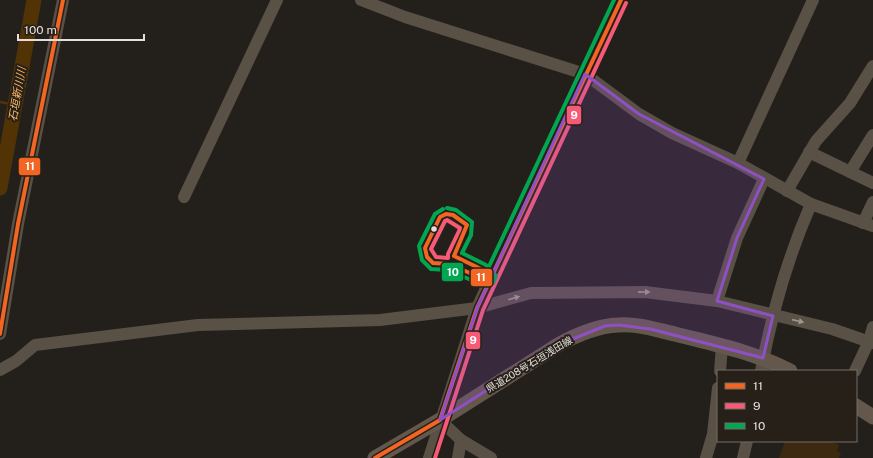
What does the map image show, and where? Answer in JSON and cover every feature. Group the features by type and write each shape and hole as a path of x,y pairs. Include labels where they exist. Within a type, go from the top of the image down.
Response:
{"main road":[{"name":"県道208号石垣浅田線","path":"374,458 440,420 558,345 574,336 605,326 619,324 650,328 722,346 762,365 785,370"},
{"path":"857,407 873,417"}],"street":[{"path":"0,334 18,224 63,0"},
{"path":"184,197 277,0"},
{"path":"362,0 405,17 585,74 639,114 672,133 738,163 764,179 811,204 868,224 873,202"},
{"path":"429,458 477,308 585,74 621,0"},
{"path":"738,163 813,0"},
{"path":"787,191 810,152 829,125 850,103 873,66"},
{"path":"850,172 873,135"},
{"path":"810,152 873,183"},
{"path":"717,301 742,226 764,179"},
{"path":"762,365 773,316 792,249 811,204"},
{"path":"0,370 16,361 36,345 198,325 380,320 477,308 531,293 555,292 645,292 717,301 773,316 832,329 871,342"},
{"path":"856,370 871,342 873,328"},
{"path":"720,370 722,346"},
{"path":"706,458 713,434 717,397"},
{"path":"440,420 461,440 491,458"},
{"path":"458,458 461,440"},
{"path":"743,458 747,442"}],"highlighted area":[{"path":"585,74 639,114 764,179 737,238 717,301 773,316 763,358 650,329 619,325 605,326 558,345 440,420 477,308"}],"shaded area":[{"path":"785,442 832,442 839,445 837,451 841,453 839,458 779,458"}],"waterway":[{"name":"石垣新川川","path":"0,188 34,0"},
{"path":"0,102 15,105"}],"transit line":[{"name":"11","path":"0,334 18,224 63,0"},
{"name":"10","path":"485,275 614,0"},
{"name":"11","path":"375,458 440,420 477,308 621,0"},
{"name":"9","path":"435,458 483,310 626,3"},
{"name":"10","path":"443,209 435,214 419,246 422,260 431,269 448,270 478,283 493,283 496,276 486,265 462,253 471,235 472,222 456,210 447,208"},
{"name":"11","path":"446,214 453,215 467,225 454,256 483,270 490,278 479,277 449,264 433,263 427,257 425,248 440,217 446,214"},
{"name":"9","path":"447,220 460,228 448,254 448,258 436,257 431,249 445,221 447,220"}]}
